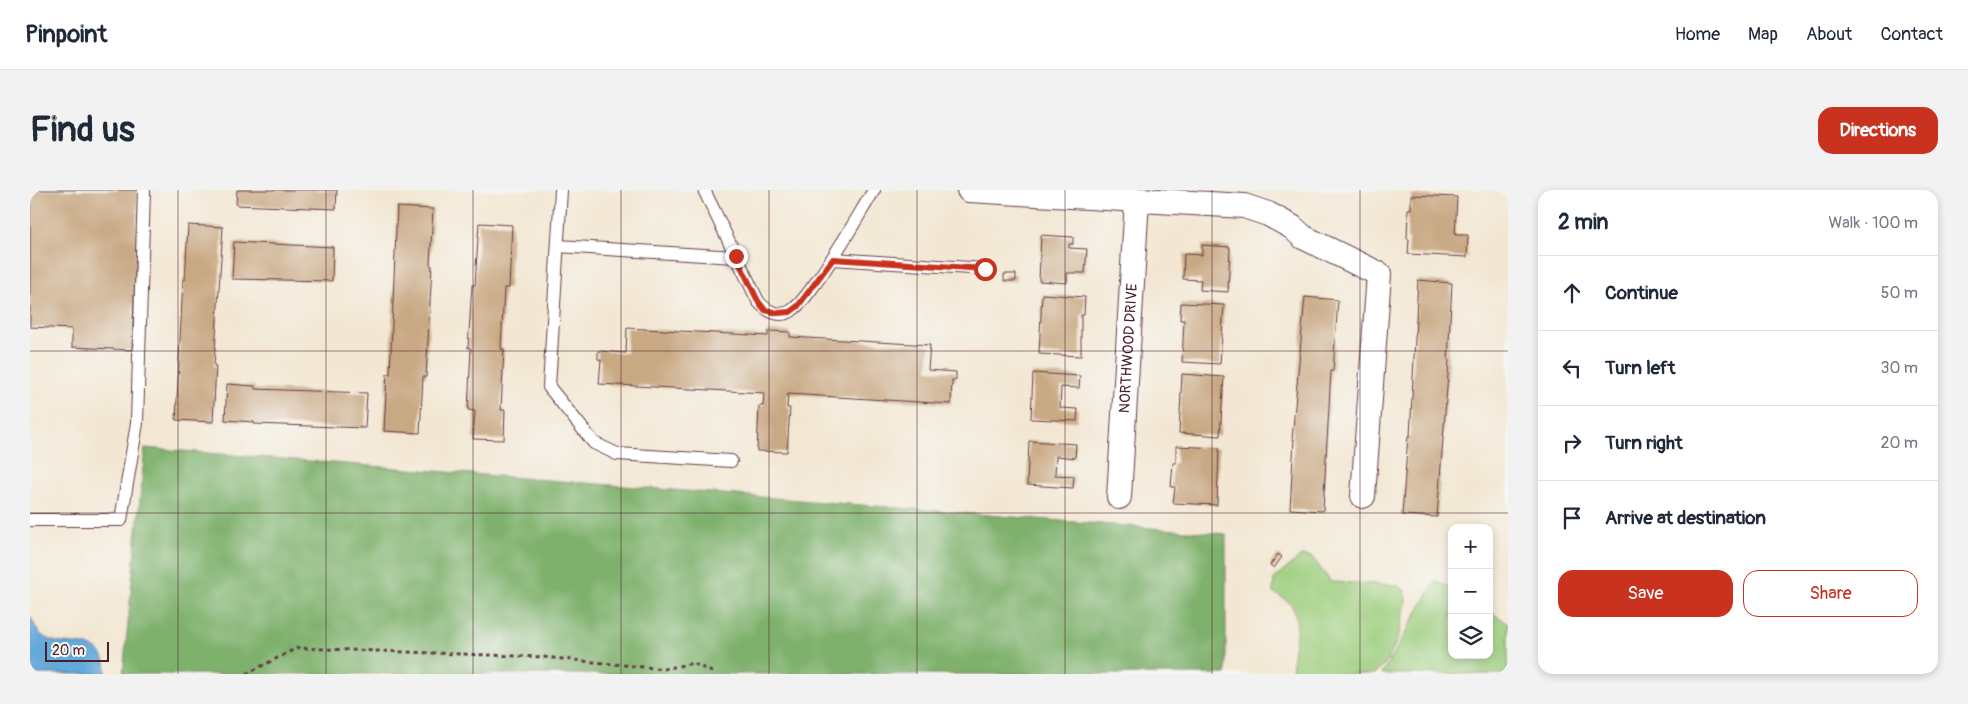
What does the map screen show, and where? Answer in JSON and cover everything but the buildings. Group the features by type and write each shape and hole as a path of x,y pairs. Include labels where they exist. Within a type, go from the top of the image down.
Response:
{"street":[{"path":"969,190 1244,206 1268,214 1292,227 1303,237 1379,274 1363,496"},
{"name":"NORTHWOOD DRIVE","path":"1119,497 1137,200"}],"lane":[{"path":"30,520 121,520 137,423 144,190"},
{"path":"561,190 549,387 594,443 617,454 730,461"},
{"path":"704,190 758,301 765,310 778,313 790,312 798,306 833,259 874,190"},
{"path":"558,246 736,256"},
{"path":"833,259 985,269"}],"path":[{"path":"246,674 297,648 543,657 664,669 693,663 716,674"}],"green space":[{"path":"145,448 1226,534 1226,674 123,674"},
{"path":"1301,556 1312,557 1331,582 1397,585 1405,591 1406,602 1398,639 1385,665 1374,674 1293,674 1296,617 1292,607 1285,599 1273,593 1274,579"},
{"path":"1436,580 1448,587 1448,659 1493,659 1493,614 1508,623 1508,674 1382,674"}],"water":[{"path":"30,616 41,634 52,641 93,647 100,652 105,660 106,674 30,674"}],"route":[{"path":"736,256 758,301 765,310 778,313 790,312 798,306 833,259 985,269"}]}
